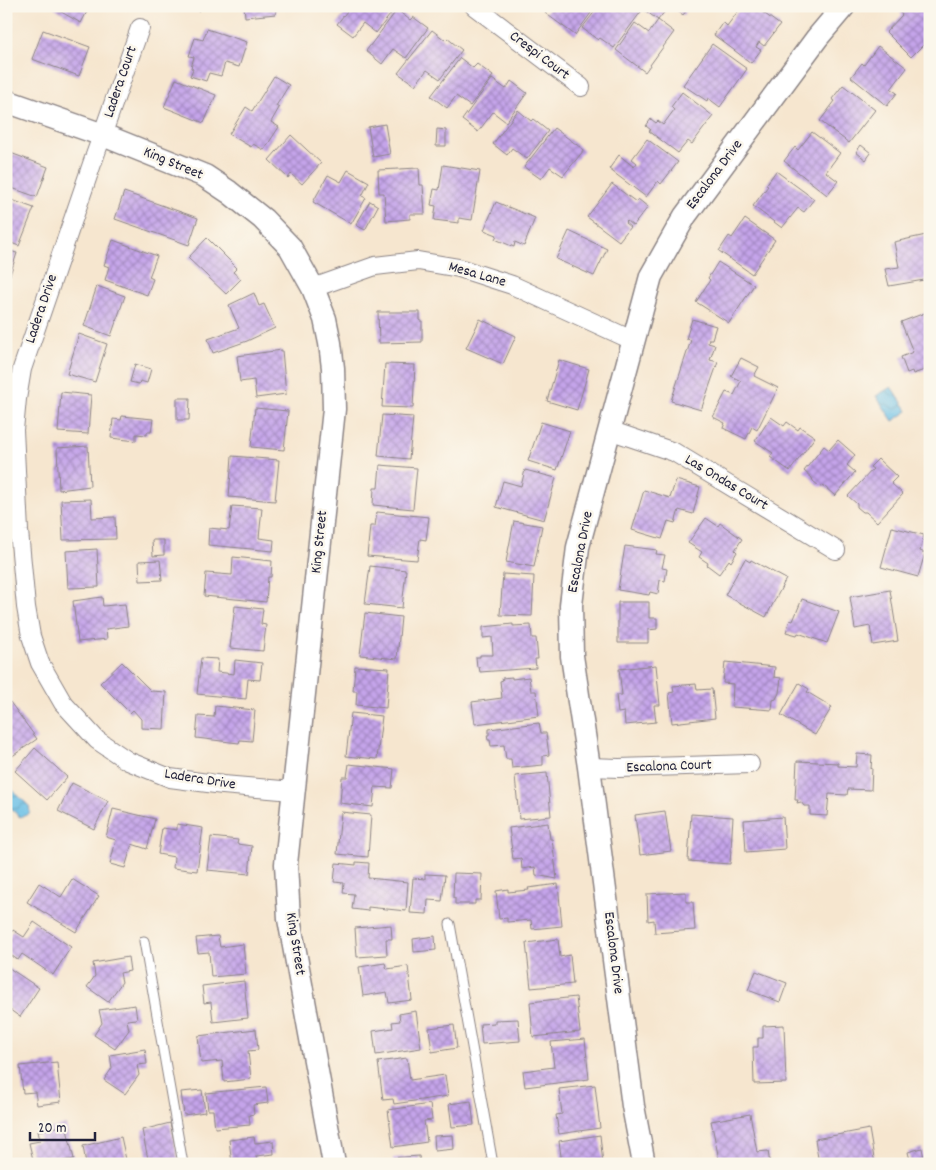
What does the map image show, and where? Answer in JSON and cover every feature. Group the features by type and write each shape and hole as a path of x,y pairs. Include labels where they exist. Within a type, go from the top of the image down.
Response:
{"street":[{"name":"Crespi Court","path":"474,6 581,87"},
{"name":"Escalona Drive","path":"644,1164 633,1106 589,767 572,656 571,605 578,547 651,276 685,216 817,38 844,6"},
{"name":"Ladera Court","path":"103,135 140,28"},
{"name":"King Street","path":"6,101 103,135 205,176 229,192 263,219 290,247 313,288 325,319 330,343 335,388 334,409 286,864 289,919 334,1164"},
{"name":"Ladera Drive","path":"103,135 92,161 22,369 17,399 14,430 19,531 26,607 31,636 40,663 63,702 97,740 128,761 170,778 294,791"},
{"name":"Mesa Lane","path":"313,288 375,266 418,262 459,268 512,285 634,341"},
{"name":"Las Ondas Court","path":"609,430 674,452 836,550"},
{"name":"Escalona Court","path":"589,767 620,768 750,764"}],"lane":[{"path":"450,924 493,1164"},
{"path":"144,941 183,1164"}],"water":[{"path":"891,387 908,411 893,421 876,396"},
{"path":"6,784 30,807 28,814 20,817 6,804"}],"building":[{"path":"55,6 90,6 81,23 54,8"},
{"path":"196,6 207,6 198,11"},
{"path":"244,6 275,6 276,14 245,17"},
{"path":"314,6 326,6 322,12"},
{"path":"351,6 397,6 376,33 363,23 353,36 337,24"},
{"path":"551,6 596,6 575,35 545,13"},
{"path":"599,6 614,6 617,8 619,6 640,6 643,9 614,48 600,38 598,40 582,28"},
{"path":"645,6 669,6 658,20 643,9"},
{"path":"671,6 690,6 683,15"},
{"path":"742,6 754,6 780,25 764,46 759,42 756,47 761,50 751,63 714,35 723,22 727,26"},
{"path":"906,6 919,6 930,16 930,38 911,57 886,32 902,15 900,12"},
{"path":"397,10 410,20 413,17 428,28 406,58 393,49 382,64 366,51"},
{"path":"658,20 674,32 645,72 616,50 635,23 649,33"},
{"path":"207,29 247,42 239,67 225,63 221,76 209,73 206,81 190,76 194,57 189,56 195,38 203,40"},
{"path":"43,30 90,47 79,76 32,59"},
{"path":"432,30 445,40 447,38 462,50 440,79 427,70 415,85 398,73"},
{"path":"712,44 747,69 720,107 708,98 707,101 683,85"},
{"path":"878,46 907,68 891,89 897,93 887,106 851,77 862,63 864,65"},
{"path":"460,58 473,68 477,64 493,76 470,106 456,96 447,108 431,96"},
{"path":"274,76 289,85 276,106 279,108 271,122 279,127 264,150 253,144 251,147 229,134 246,107 252,111"},
{"path":"176,79 216,95 204,123 164,107"},
{"path":"492,79 506,89 511,81 527,93 506,122 493,112 478,132 462,120"},
{"path":"843,85 875,110 849,143 820,121 835,101 832,99"},
{"path":"682,92 713,116 692,144 688,141 678,153 649,131 651,130 646,126 651,119 663,125 674,110 671,107"},
{"path":"518,110 531,121 533,119 548,131 527,159 512,148 507,155 493,144"},
{"path":"385,124 390,154 373,157 368,127"},
{"path":"554,128 584,150 563,176 550,167 541,179 524,167"},
{"path":"437,129 446,130 446,146 436,146"},
{"path":"812,132 840,153 826,172 838,181 827,195 784,161 795,147 798,150"},
{"path":"291,135 321,163 302,184 291,174 288,178 269,160"},
{"path":"647,139 678,162 661,184 658,181 646,197 609,169 619,155 634,167 637,163 632,159"},
{"path":"861,145 871,153 866,160 856,152"},
{"path":"8,152 48,167 37,197 6,186 6,155"},
{"path":"443,165 480,171 472,220 459,218 459,223 434,220 436,206 431,205 434,189 439,190"},
{"path":"419,168 420,185 423,185 425,214 410,214 410,219 386,221 384,193 379,193 378,170"},
{"path":"348,170 369,182 362,196 366,198 351,224 313,202 328,175 341,182"},
{"path":"776,171 814,199 804,212 798,208 782,228 753,206 768,186 766,185"},
{"path":"612,184 636,202 638,199 648,207 633,226 627,221 625,223 630,227 619,241 587,217"},
{"path":"124,192 198,218 189,245 115,219"},
{"path":"6,198 34,208 19,246 6,241"},
{"path":"370,201 378,206 365,230 356,225"},
{"path":"496,202 535,218 524,246 515,242 514,247 495,239 497,235 484,230"},
{"path":"745,219 775,240 752,274 719,251 729,236 732,238"},
{"path":"569,231 607,249 594,276 556,259"},
{"path":"926,235 930,248 930,279 889,286 885,269 899,267 894,242"},
{"path":"207,238 237,268 233,272 241,279 226,294 188,258"},
{"path":"113,240 157,256 149,277 153,279 147,295 105,280 109,267 104,265"},
{"path":"6,250 17,253 7,284 6,284"},
{"path":"718,262 754,285 729,323 696,302 710,280 708,278"},
{"path":"97,286 125,296 111,336 84,326"},
{"path":"254,293 259,306 264,304 275,328 247,341 213,353 208,339 239,328 229,305"},
{"path":"930,311 930,368 913,374 912,371 907,373 901,357 913,352 901,322"},
{"path":"378,312 420,312 422,342 379,343"},
{"path":"480,319 516,336 503,364 466,348"},
{"path":"692,319 716,326 712,339 709,339 708,343 715,345 710,360 718,362 701,410 671,401 691,340 686,339"},
{"path":"79,334 107,344 95,382 67,374"},
{"path":"282,350 286,394 256,398 254,380 240,382 237,356"},
{"path":"741,358 759,367 754,376 778,388 757,430 752,427 746,439 723,428 725,423 713,417 726,392 734,395 741,381 731,376"},
{"path":"559,360 589,369 577,410 547,401"},
{"path":"135,364 151,369 147,383 140,381 139,384 130,382"},
{"path":"385,364 415,365 413,408 382,407"},
{"path":"61,392 91,395 88,434 58,432"},
{"path":"177,398 190,398 189,420 177,420"},
{"path":"255,408 288,411 284,450 251,447"},
{"path":"382,415 413,417 409,459 378,456"},
{"path":"122,416 153,419 151,432 147,432 147,435 136,434 136,441 111,438 113,419 121,420"},
{"path":"771,417 784,426 787,422 798,430 800,427 815,437 790,471 770,457 773,453 755,441"},
{"path":"541,422 570,431 557,470 528,461"},
{"path":"838,440 855,455 847,465 855,472 835,496 824,486 820,487 804,471 824,446 829,450"},
{"path":"88,446 90,486 59,490 57,448"},
{"path":"232,456 279,460 275,501 229,497"},
{"path":"878,459 897,477 891,483 903,494 877,522 857,507 857,504 848,496 873,469 870,467"},
{"path":"380,465 417,468 413,509 373,505 374,488 378,488"},
{"path":"525,470 556,478 544,520 496,507 503,481 521,486"},
{"path":"676,480 700,487 693,514 679,510 675,523 668,521 662,539 632,530 644,490 670,498"},
{"path":"91,499 92,518 115,517 116,539 63,540 61,500"},
{"path":"232,506 262,508 259,538 274,540 273,551 208,545 209,528 229,530"},
{"path":"377,512 429,517 426,540 420,539 417,560 367,556 370,526 375,526"},
{"path":"706,518 718,526 720,523 742,539 735,550 737,552 731,562 729,560 719,574 699,557 702,552 688,543"},
{"path":"514,521 542,526 534,567 506,562"},
{"path":"892,527 924,535 920,551 925,553 918,577 881,567"},
{"path":"152,540 164,540 164,555 153,556"},
{"path":"625,546 657,550 656,554 665,555 662,568 667,569 665,581 660,580 658,594 650,592 649,595 618,590"},
{"path":"97,549 99,587 68,588 66,551"},
{"path":"233,557 272,561 271,577 268,577 266,602 204,596 206,573 232,575"},
{"path":"745,559 750,562 751,560 786,579 766,617 725,595"},
{"path":"160,560 162,580 140,581 139,561"},
{"path":"370,566 406,570 402,608 365,604"},
{"path":"503,574 534,576 532,616 500,615"},
{"path":"890,590 898,641 873,645 870,626 855,629 850,597"},
{"path":"102,597 103,606 125,604 128,626 106,629 107,639 78,642 73,601"},
{"path":"802,599 839,612 827,643 798,633 797,635 786,632 790,620 793,621"},
{"path":"618,602 649,602 649,618 657,618 657,629 648,630 648,643 618,643"},
{"path":"235,606 263,609 261,624 266,625 263,651 230,648"},
{"path":"365,613 401,617 397,659 360,655"},
{"path":"513,624 513,626 531,625 532,638 536,638 538,659 535,659 536,668 480,672 479,667 477,667 476,657 480,657 480,655 493,655 492,637 483,638 483,627"},
{"path":"201,658 218,659 217,672 234,674 235,660 262,663 260,680 248,679 246,699 197,694"},
{"path":"122,662 151,691 166,692 164,729 141,728 141,719 133,710 130,713 100,683"},
{"path":"725,662 775,667 774,677 781,678 779,693 776,699 773,700 772,710 732,707 733,684 723,683"},
{"path":"656,665 660,705 654,705 656,722 625,725 624,712 618,713 616,695 622,695 619,669"},
{"path":"355,666 389,668 386,708 356,705 357,691 353,691"},
{"path":"512,677 512,679 529,677 531,691 536,691 539,716 475,724 472,702 502,698 500,681 503,680 502,678"},
{"path":"799,683 809,689 807,692 832,707 815,735 781,715"},
{"path":"696,684 697,690 712,689 715,718 672,723 669,693 674,692 673,686"},
{"path":"10,702 37,739 11,757 6,750 6,705"},
{"path":"215,706 255,710 252,741 240,740 239,743 196,738 198,716 214,717"},
{"path":"351,713 382,716 377,759 346,756"},
{"path":"539,723 541,733 546,733 549,755 543,756 543,765 512,768 511,759 506,759 504,745 491,746 490,740 488,740 489,729"},
{"path":"35,748 67,777 47,800 15,771"},
{"path":"857,754 872,755 871,790 848,789 847,795 829,794 827,816 810,815 810,806 804,806 801,802 797,803 798,800 795,800 797,761 838,763 838,766 856,767"},
{"path":"349,764 394,769 392,788 375,787 373,807 340,803 342,777 347,777"},
{"path":"547,773 551,816 519,819 515,776"},
{"path":"72,783 108,801 94,829 58,811"},
{"path":"113,809 155,819 147,849 132,844 125,868 110,864 116,840 106,837"},
{"path":"665,811 671,851 640,855 635,815"},
{"path":"341,812 371,815 368,857 337,854"},
{"path":"691,814 733,817 730,864 688,861"},
{"path":"783,817 785,849 746,852 744,820"},
{"path":"548,823 557,879 536,875 535,867 522,869 521,858 513,859 509,828"},
{"path":"177,824 203,828 197,871 173,868 174,857 158,854 162,828 177,830"},
{"path":"211,837 238,840 237,844 252,846 249,874 207,870"},
{"path":"356,862 369,863 368,878 408,882 406,911 368,907 368,911 352,909 354,894 343,893 344,883 334,882 336,863 356,865"},
{"path":"454,873 482,874 481,900 475,900 475,904 455,904 455,898 453,898"},
{"path":"425,874 445,875 442,901 428,900 427,914 410,913 413,878 425,879"},
{"path":"72,879 99,896 76,932 27,902 39,883 61,897"},
{"path":"558,884 562,926 532,929 531,920 507,922 507,918 499,919 496,891 508,889 508,892 529,890 528,888"},
{"path":"686,892 686,902 693,902 695,930 655,933 654,920 648,921 647,894"},
{"path":"34,922 71,947 53,975 22,954 18,960 6,952 6,940 13,930 24,937"},
{"path":"391,925 392,939 386,939 387,955 357,957 355,928"},
{"path":"218,936 220,947 243,944 246,974 211,977 209,952 198,953 196,938"},
{"path":"435,936 436,950 414,952 413,939"},
{"path":"558,939 560,957 570,955 573,984 531,988 526,943"},
{"path":"128,957 130,971 120,973 122,982 108,1002 87,987 95,976 93,963"},
{"path":"385,963 387,969 408,966 412,1000 389,1003 387,992 363,996 359,967"},
{"path":"6,966 39,988 20,1017 6,1007"},
{"path":"756,971 787,983 780,1002 748,990"},
{"path":"244,981 248,1018 213,1022 211,1002 204,1003 202,986"},
{"path":"576,997 580,1032 533,1037 530,1002"},
{"path":"135,1005 137,1019 127,1020 129,1030 115,1049 94,1035 102,1023 99,1010"},
{"path":"416,1011 421,1048 376,1055 373,1031 393,1028 392,1022 400,1021 399,1014"},
{"path":"518,1019 520,1041 482,1044 480,1024 495,1023 495,1020"},
{"path":"454,1025 457,1048 432,1052 429,1028"},
{"path":"784,1025 786,1083 754,1084 753,1047 758,1047 758,1038 763,1038 763,1026"},
{"path":"256,1029 258,1050 248,1051 251,1079 224,1082 222,1061 201,1063 198,1036"},
{"path":"585,1039 589,1079 525,1087 523,1071 554,1067 551,1042"},
{"path":"145,1049 147,1064 137,1065 139,1075 125,1094 104,1080 112,1068 110,1055"},
{"path":"407,1058 410,1080 445,1075 448,1096 394,1104 393,1099 383,1100 378,1062"},
{"path":"57,1062 61,1102 37,1105 35,1092 23,1093 20,1066"},
{"path":"595,1085 600,1128 559,1134 556,1115 562,1114 559,1089"},
{"path":"266,1087 268,1103 253,1105 254,1114 249,1115 250,1125 215,1128 213,1110 208,1110 206,1093"},
{"path":"202,1090 205,1112 184,1115 181,1092"},
{"path":"471,1101 474,1125 452,1127 449,1104"},
{"path":"430,1104 432,1120 424,1121 427,1142 393,1147 388,1110"},
{"path":"750,1114 757,1152 768,1151 770,1164 720,1164 711,1121"},
{"path":"170,1123 179,1163 149,1164 142,1130"},
{"path":"66,1125 74,1159 63,1161 64,1164 34,1164 29,1143 40,1141 38,1131"},
{"path":"869,1129 875,1164 819,1164 815,1139"},
{"path":"453,1135 454,1149 435,1151 434,1136"},
{"path":"600,1135 603,1164 562,1164 559,1141"},
{"path":"121,1137 127,1164 86,1164 83,1146"},
{"path":"254,1137 255,1143 273,1141 274,1154 256,1156 257,1164 232,1164 229,1140"},
{"path":"922,1148 924,1159 930,1158 930,1164 911,1164 908,1152"},
{"path":"419,1156 420,1164 393,1164 393,1158"}]}
